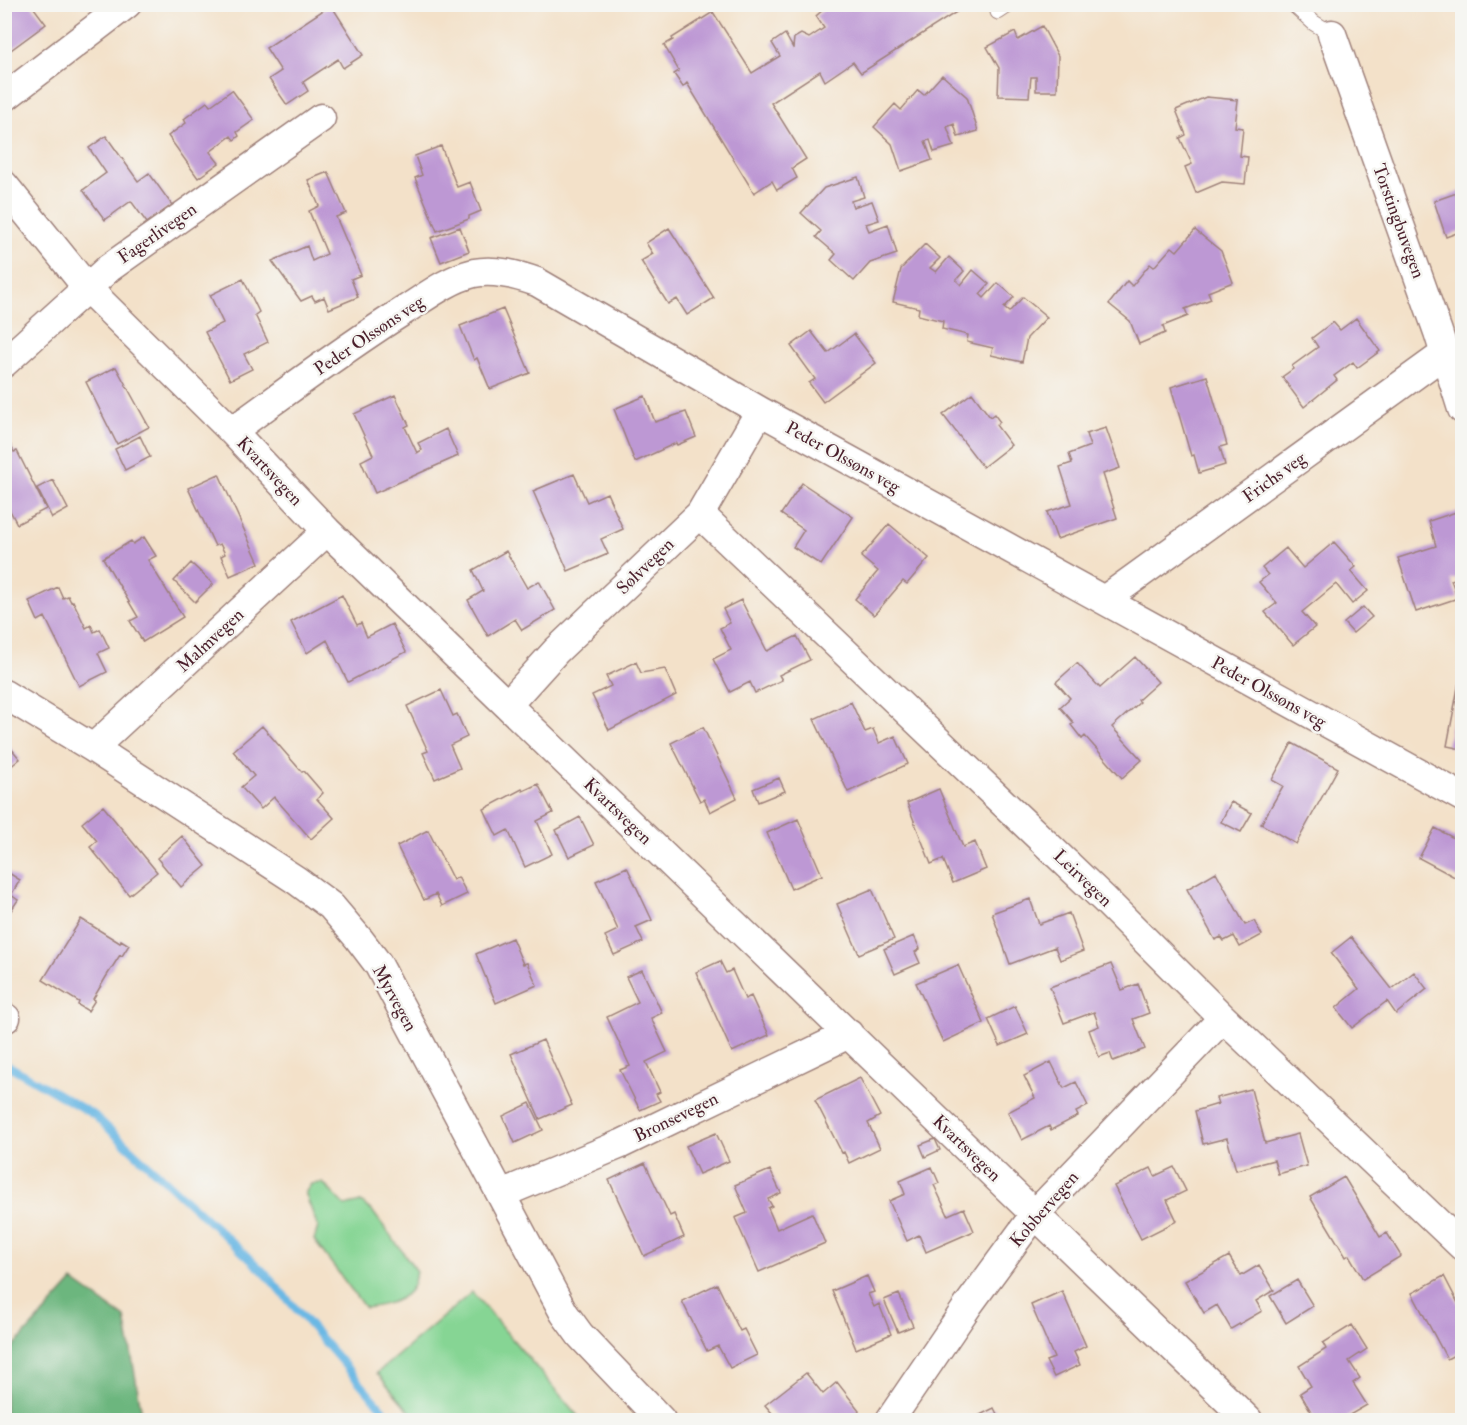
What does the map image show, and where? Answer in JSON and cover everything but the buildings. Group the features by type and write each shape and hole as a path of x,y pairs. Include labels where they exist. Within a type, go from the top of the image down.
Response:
{"street":[{"path":"4,98 127,4"},
{"name":"Torstingbuvegen","path":"1332,34 1438,332 1462,409"},
{"name":"Fagerlivegen","path":"4,363 109,268 321,118"},
{"name":"Kvartsvegen","path":"4,185 88,289 232,431 327,531 1248,1420"},
{"name":"Peder Olssøns veg","path":"232,431 370,332 449,283 475,273 500,272 537,282 760,411 1462,797"},
{"name":"Frichs veg","path":"1104,600 1444,354"},
{"name":"Sølvvegen","path":"508,704 556,651 700,514 760,411"},
{"name":"Leirvegen","path":"700,514 1104,899 1223,1018 1462,1246"},
{"name":"Malmvegen","path":"93,748 327,531"},
{"name":"Myrvegen","path":"4,694 93,748 296,880 331,906 378,964 564,1313 580,1335 661,1420"},
{"name":"Kobbervegen","path":"890,1420 969,1304 1035,1214 1223,1018"},
{"name":"Bronsevegen","path":"501,1194 621,1144 849,1034"}],"lane":[{"path":"1293,4 1314,23 1332,34"}],"green space":[{"path":"323,1183 345,1206 361,1202 373,1212 416,1270 413,1285 405,1295 392,1302 365,1308 314,1240 318,1227 305,1193 311,1184"},
{"path":"73,1281 125,1318 143,1420 5,1420 5,1356"},
{"path":"472,1292 578,1416 572,1420 417,1420 377,1373"}],"waterway":[{"path":"4,1063 94,1115 264,1272 392,1420"}]}
